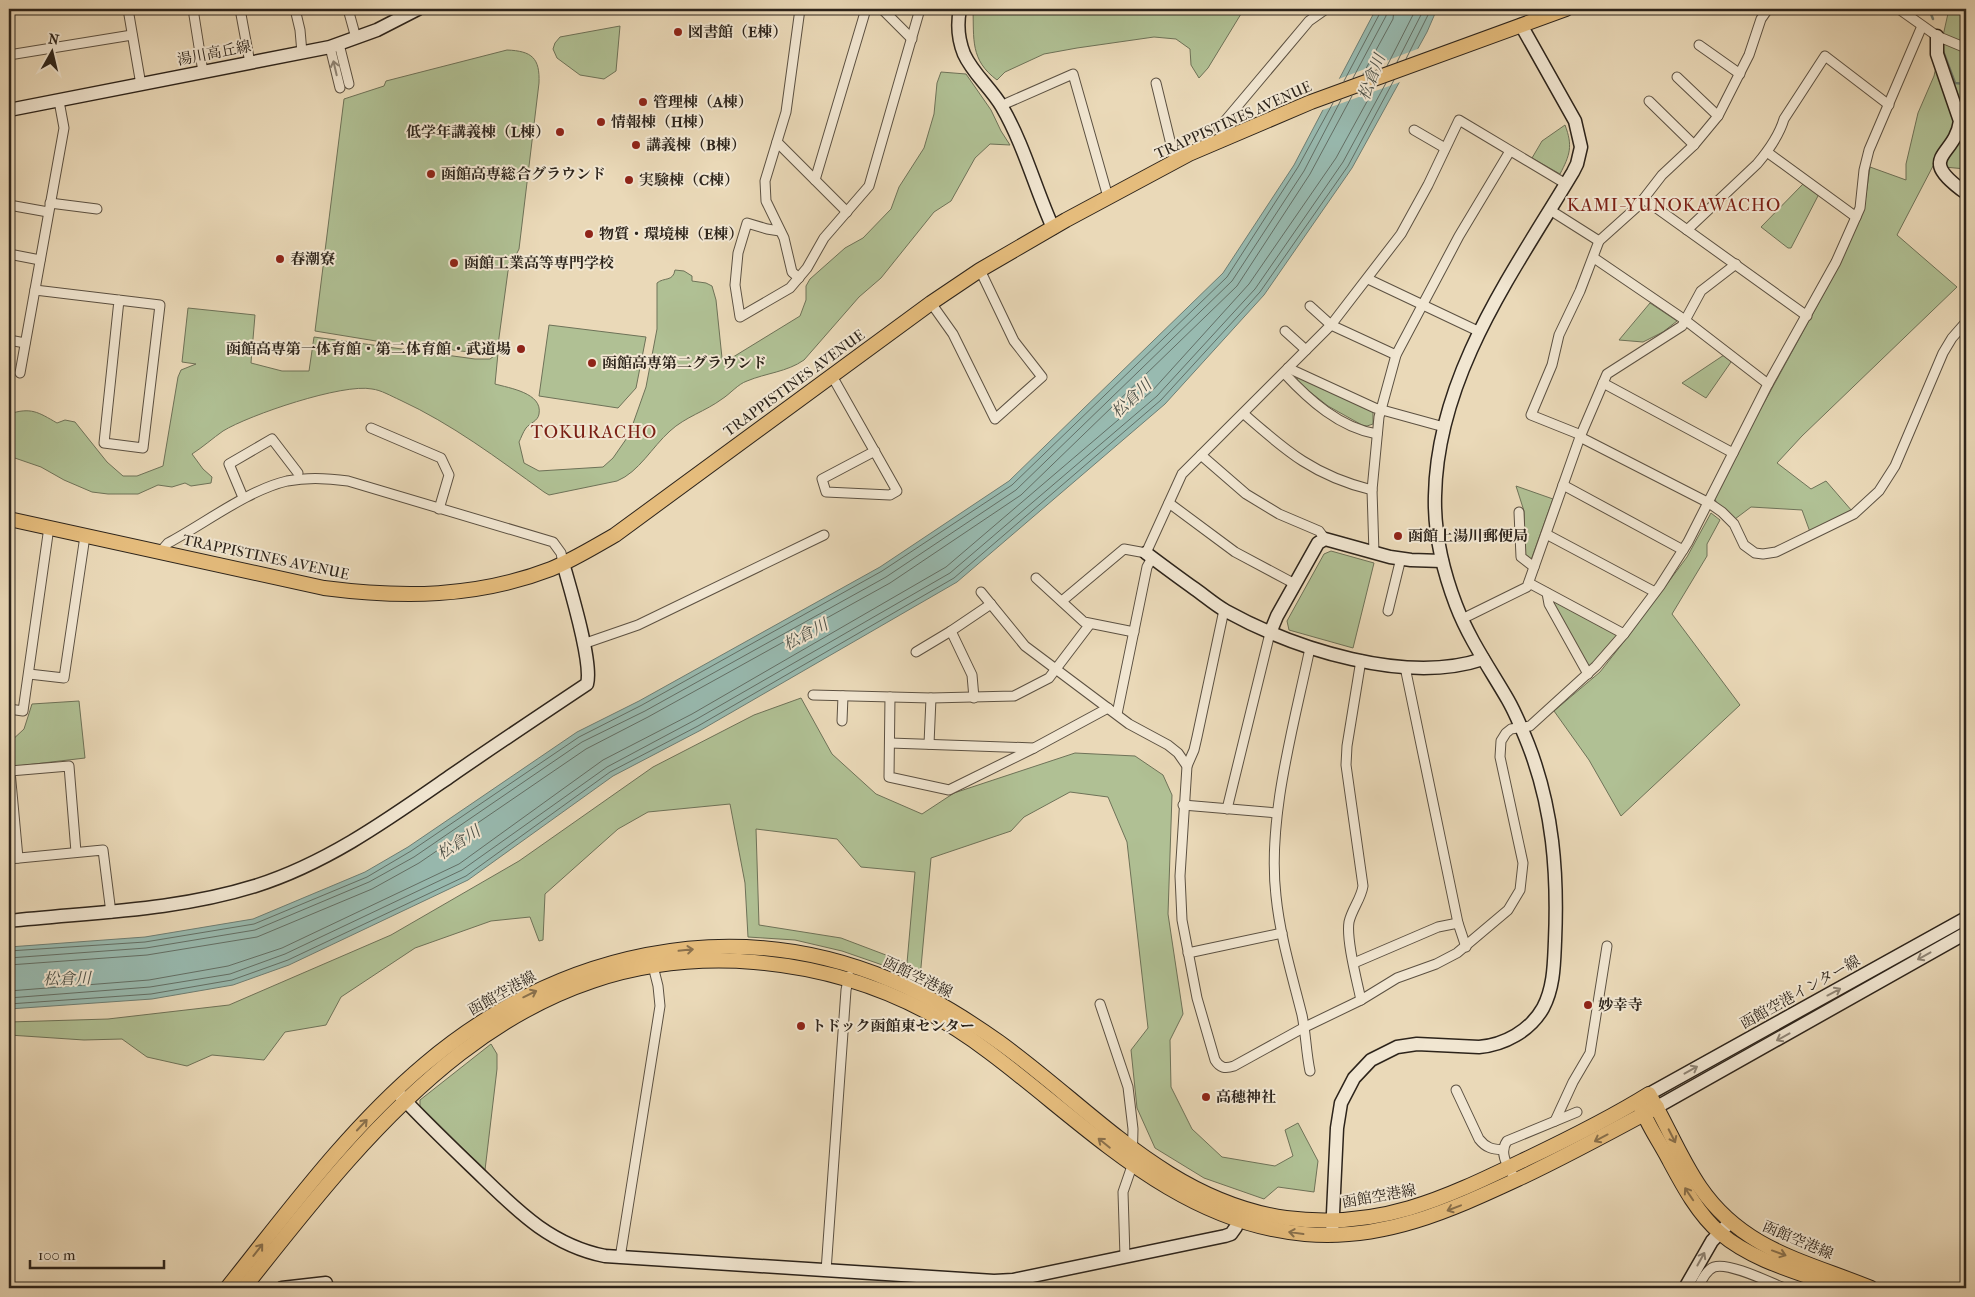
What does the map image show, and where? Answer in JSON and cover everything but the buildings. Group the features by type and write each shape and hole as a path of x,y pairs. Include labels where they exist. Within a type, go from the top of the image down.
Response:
{"main road":[{"name":"TRAPPISTINES AVENUE","path":"9,519 324,588 372,594 441,594 495,586 524,578 563,564 634,522 931,303 980,270 1108,197 1175,161 1311,102 1566,9"},
{"name":"函館空港線","path":"237,1287 375,1129 400,1095 469,1046 533,1006 652,960 744,961 797,966 850,972 903,985 956,1013 1012,1052 1133,1150 1186,1184 1244,1209 1288,1218 1332,1220 1376,1217 1425,1205 1509,1167 1611,1116 1644,1097"},
{"name":"函館空港線","path":"850,972 909,1002 981,1045 1132,1166 1179,1195 1214,1212 1239,1221 1282,1231 1332,1235 1377,1231 1411,1224 1476,1200 1657,1108"},
{"name":"函館空港線","path":"1644,1097 1657,1108 1692,1175 1738,1246 1764,1259 1842,1288"},
{"name":"函館空港線","path":"1644,1097 1644,1115 1681,1183 1701,1212 1725,1227 1770,1249 1871,1288"}],"street":[{"path":"128,9 141,84"},
{"path":"193,9 203,72"},
{"path":"240,9 250,63"},
{"path":"295,9 300,30 302,53"},
{"path":"348,9 356,38"},
{"name":"湯川高丘線","path":"9,110 335,45 356,38 418,9"},
{"path":"799,278 792,272 784,238 766,201 765,181 786,112 800,9"},
{"path":"815,180 866,9"},
{"path":"882,9 912,39"},
{"path":"780,231 747,223 738,253 736,285 740,317 790,288 799,278 824,238 869,186 920,9"},
{"path":"960,9 959,33 964,54 971,68 1002,107 1024,155 1053,228"},
{"path":"1224,140 1219,128 1309,21 1326,9"},
{"path":"1768,9 1761,19 1749,55 1718,116 1694,145 1662,175 1644,199 1599,241 1594,258 1560,335 1552,365 1531,415 1581,436 1722,512 1734,524 1744,545 1755,553 1776,552 1842,522 1870,500 1888,480 1943,353 1952,338 1966,322"},
{"path":"1899,9 1937,36 1966,48"},
{"path":"1332,1235 1339,1112 1348,1086 1366,1065 1388,1051 1406,1045 1479,1047 1499,1043 1514,1036 1537,1017 1546,1002 1553,976 1557,904 1556,871 1549,825 1540,785 1521,728 1462,619 1446,578 1437,530 1435,496 1438,456 1444,427 1462,374 1480,332 1515,268 1566,184 1580,155 1579,132 1575,121 1521,25"},
{"path":"1224,610 1194,750 1187,766 1183,805 1181,885 1182,920 1197,998 1215,1060 1219,1066 1225,1068 1234,1066 1303,1028 1361,1000 1397,978 1436,964 1466,947 1508,910 1520,890 1523,869 1522,854 1500,752 1501,741 1511,729 1530,726 1588,674 1624,634 1683,550 1709,504 1768,384 1836,262 1860,208 1867,157 1922,26"},
{"path":"9,55 132,35"},
{"path":"1937,36 1937,54 1960,121 1958,132 1941,156 1940,165 1944,175 1966,193"},
{"path":"335,45 349,84"},
{"path":"335,45 340,88"},
{"path":"1699,45 1740,74"},
{"path":"1687,230 1757,164 1767,152 1782,127 1784,119 1825,56 1889,104"},
{"path":"1007,103 1073,74 1108,197"},
{"path":"1677,76 1718,116"},
{"path":"1156,84 1175,161"},
{"path":"20,373 64,128 59,101"},
{"path":"1649,101 1694,145"},
{"path":"1117,714 1149,555 1182,474 1331,325 1368,279 1401,234 1428,185 1459,120 1566,184"},
{"path":"1414,130 1445,148"},
{"path":"777,142 847,212"},
{"path":"1374,553 1372,490 1378,434 1381,410 1396,355 1459,236 1510,151"},
{"path":"1767,152 1856,217"},
{"path":"1644,199 1807,316"},
{"path":"9,205 97,209"},
{"path":"1550,210 1599,241"},
{"path":"9,254 40,260"},
{"path":"1594,258 1685,320 1768,384"},
{"path":"1462,619 1527,587 1581,436 1607,374 1682,326 1701,291 1736,264"},
{"path":"931,303 953,334 995,419 1042,377 1014,341 980,270"},
{"path":"1368,279 1480,332"},
{"path":"35,290 120,300 160,305 143,448 104,444 120,300"},
{"path":"1310,306 1331,325 1396,355"},
{"path":"1286,331 1306,350"},
{"path":"9,340 25,343"},
{"path":"1286,371 1381,410 1444,427"},
{"path":"1286,371 1304,394 1335,417 1360,430 1378,434"},
{"path":"832,376 875,451 897,491 890,495 826,492 822,479 875,451"},
{"path":"1603,383 1733,453"},
{"path":"1244,414 1285,450 1306,464 1336,480 1372,490"},
{"path":"371,428 441,458 449,475 438,509"},
{"path":"242,495 229,464 272,439 298,473"},
{"path":"1201,455 1246,494 1279,514 1319,531 1325,539 1374,553 1401,558 1442,561"},
{"path":"9,921 111,913 176,905 255,886 312,863 380,825 587,684 589,676 583,644 561,553 553,542 348,481 317,478 288,481 255,493 168,543 161,552"},
{"path":"1563,485 1683,550"},
{"path":"1169,503 1235,552 1295,584"},
{"path":"1519,512 1521,557 1534,567"},
{"path":"9,710 23,711 49,528"},
{"path":"1546,534 1654,592"},
{"path":"583,644 638,625 824,535"},
{"path":"29,674 64,678 85,536"},
{"path":"1227,809 1270,633 1277,616 1318,543 1325,539"},
{"path":"1062,601 1124,549 1149,555 1224,610 1270,633 1310,648 1361,660 1405,667 1464,666 1484,659"},
{"path":"1388,611 1401,558"},
{"path":"1036,578 1084,622 1134,632"},
{"path":"1528,583 1624,634"},
{"path":"981,592 1025,646 1054,673 1103,710 1117,714 1129,724 1168,746 1178,753 1187,766"},
{"path":"1547,593 1549,604 1588,674"},
{"path":"916,652 991,604"},
{"path":"813,695 931,698 1014,696 1054,673 1090,624"},
{"path":"951,631 972,675 974,698"},
{"path":"1310,648 1277,813 1275,866 1276,895 1282,933 1307,1041 1310,1071"},
{"path":"1361,660 1346,755 1347,776 1363,886 1349,923 1349,934 1361,1000"},
{"path":"1405,667 1458,923 1466,947"},
{"path":"842,722 843,696"},
{"path":"890,697 890,777 949,790 1034,748 1103,710"},
{"path":"929,744 931,698"},
{"path":"890,743 1034,748"},
{"path":"76,852 69,766 10,771 13,858 103,850 111,913"},
{"path":"1183,805 1277,813"},
{"name":"函館空港インター線","path":"1644,1097 1966,918"},
{"path":"1354,963 1438,927 1458,923"},
{"path":"1188,953 1282,933"},
{"name":"函館空港インター線","path":"1657,1108 1966,933"},
{"path":"1555,1121 1573,1082 1590,1053 1607,946"},
{"path":"620,1258 660,1006 652,960"},
{"path":"826,1270 850,972"},
{"path":"1100,1004 1128,1087 1133,1129 1132,1166 1124,1192 1125,1257"},
{"path":"1456,1090 1484,1146 1490,1149 1503,1150"},
{"path":"400,1095 512,1206 535,1225 563,1242 593,1254 620,1258 994,1281 1013,1280 1226,1236 1231,1234 1236,1228"},
{"path":"1516,1180 1503,1150 1507,1141 1577,1112"},
{"path":"1685,1288 1708,1247 1725,1227"},
{"path":"1698,1288 1709,1270 1720,1266 1735,1269 1784,1288"},
{"path":"287,1288 326,1283"}],"green space":[{"path":"973,9 1244,9 1208,68 1199,78 1191,65 1190,49 1176,39 1154,37 1044,54 1005,72 997,80 982,65 978,57 974,39"},
{"path":"1949,9 1966,9 1966,169 1933,166 1897,235 1957,287 1802,436 1777,463 1811,489 1826,481 1852,511 1810,532 1802,510 1751,507 1735,519 1717,504 1715,499 1736,454 1839,266 1864,209 1870,167 1906,180 1906,164 1918,113 1934,76"},
{"path":"620,26 616,71 604,79 580,75 557,58 553,49 560,37"},
{"name":"函館高専総合グラウンド","path":"507,50 523,52 533,58 538,67 539,83 519,249 508,271 498,345 491,353 478,353 376,341 315,331 344,99 384,86 386,81"},
{"path":"941,72 966,74 991,110 1010,145 990,144 975,158 951,201 934,212 881,278 859,297 804,360 784,370 744,382 716,403 682,422 663,437 632,472 617,481 549,495 474,442 419,409 382,392 358,388 319,395 274,409 223,431 192,454 203,469 212,477 211,483 191,486 185,483 172,487 158,485 138,494 92,492 64,480 41,467 9,456 9,414 29,411 39,413 57,423 65,420 75,422 107,462 123,476 137,476 163,466 178,377 181,370 196,364 182,362 188,308 255,315 251,363 282,371 309,371 314,337 475,359 490,359 498,353 495,384 531,396 539,407 539,414 536,420 526,428 519,442 524,463 539,471 603,467 613,458 629,435 646,387 657,329 657,283 670,278 675,270 684,271 692,276 692,281 712,286 716,300 722,358 725,362 800,316 806,300 806,286 810,279 845,248 863,238 891,209 899,187 924,148 934,114 937,83"},
{"path":"1565,125 1570,145 1560,174 1532,158 1542,141"},
{"path":"1803,184 1819,194 1791,248 1788,248 1761,227"},
{"path":"1650,303 1677,321 1663,332 1643,342 1619,340"},
{"name":"函館高専第二グラウンド","path":"549,325 646,337 636,388 618,408 539,396"},
{"path":"1724,355 1731,362 1706,398 1682,383"},
{"path":"1298,377 1373,412 1373,424 1362,425 1328,406 1296,381"},
{"path":"1516,486 1553,499 1531,560 1525,554 1524,511"},
{"path":"1711,513 1720,520 1707,544 1707,556 1672,614 1740,705 1621,816 1589,760 1554,711 1600,672 1687,557"},
{"path":"1331,551 1374,563 1353,648 1289,630 1287,621 1324,554"},
{"path":"1555,602 1617,635 1589,667 1554,604"},
{"path":"801,698 832,754 876,794 922,814 954,793 1075,753 1135,756 1163,775 1172,795 1168,914 1183,1014 1170,1040 1171,1087 1192,1129 1222,1157 1275,1166 1293,1156 1285,1130 1298,1123 1318,1161 1314,1192 1278,1187 1264,1199 1204,1178 1155,1148 1137,1108 1131,1050 1148,1028 1127,842 1108,797 1070,792 1024,817 1011,831 931,858 920,978 842,951 795,940 748,937 745,883 730,804 648,812 618,829 545,894 543,940 539,941 530,917 491,921 415,948 341,997 326,1025 285,1032 264,1060 212,1055 187,1066 147,1057 122,1039 84,1040 9,1035 9,1022 108,1019 229,1005 391,935 519,861 653,767 754,715","holes":["756,829 837,839 861,867 915,872 907,963 841,938 759,925"]},
{"path":"79,701 85,758 9,767 9,743 24,729 32,704"},
{"path":"491,1044 497,1054 497,1069 485,1170 420,1106 420,1100"},
{"path":"592,1284 600,1288 544,1288"}],"water":[{"name":"松倉川","path":"1376,9 1437,9 1427,32 1352,168 1264,295 1165,404 957,582 701,730 613,776 468,880 289,965 233,985 152,999 9,1009 9,947 145,937 253,919 365,872 408,847 577,732 639,701 880,567 1009,481 1223,273 1294,165"}],"pier":[{"path":"1420,48 1403,81 1320,111 1336,80"}],"waterway":[{"path":"1929,9 1933,19"},
{"path":"1943,51 1955,83 1966,84"}],"place":[{"name":"図書館（E棟）","path":"678,32"},
{"name":"管理棟（A棟）","path":"643,102"},
{"name":"情報棟（H棟）","path":"601,122"},
{"name":"低学年講義棟（L棟）","path":"560,132"},
{"name":"講義棟（B棟）","path":"636,145"},
{"name":"函館高専総合グラウンド","path":"431,174"},
{"name":"実験棟（C棟）","path":"629,180"},
{"name":"物質・環境棟（E棟）","path":"589,234"},
{"name":"春潮寮","path":"280,259"},
{"name":"函館工業高等専門学校","path":"454,263"},
{"name":"函館高専第一体育館・第二体育館・武道場","path":"521,349"},
{"name":"函館高専第二グラウンド","path":"592,363"},
{"name":"函館上湯川郵便局","path":"1398,536"},
{"name":"妙幸寺","path":"1588,1005"},
{"name":"トドック函館東センター","path":"801,1026"},
{"name":"高穂神社","path":"1206,1097"}],"district":[{"name":"KAMI-YUNOKAWACHO","path":"1674,205"},
{"name":"TOKURACHO","path":"594,432"}]}
